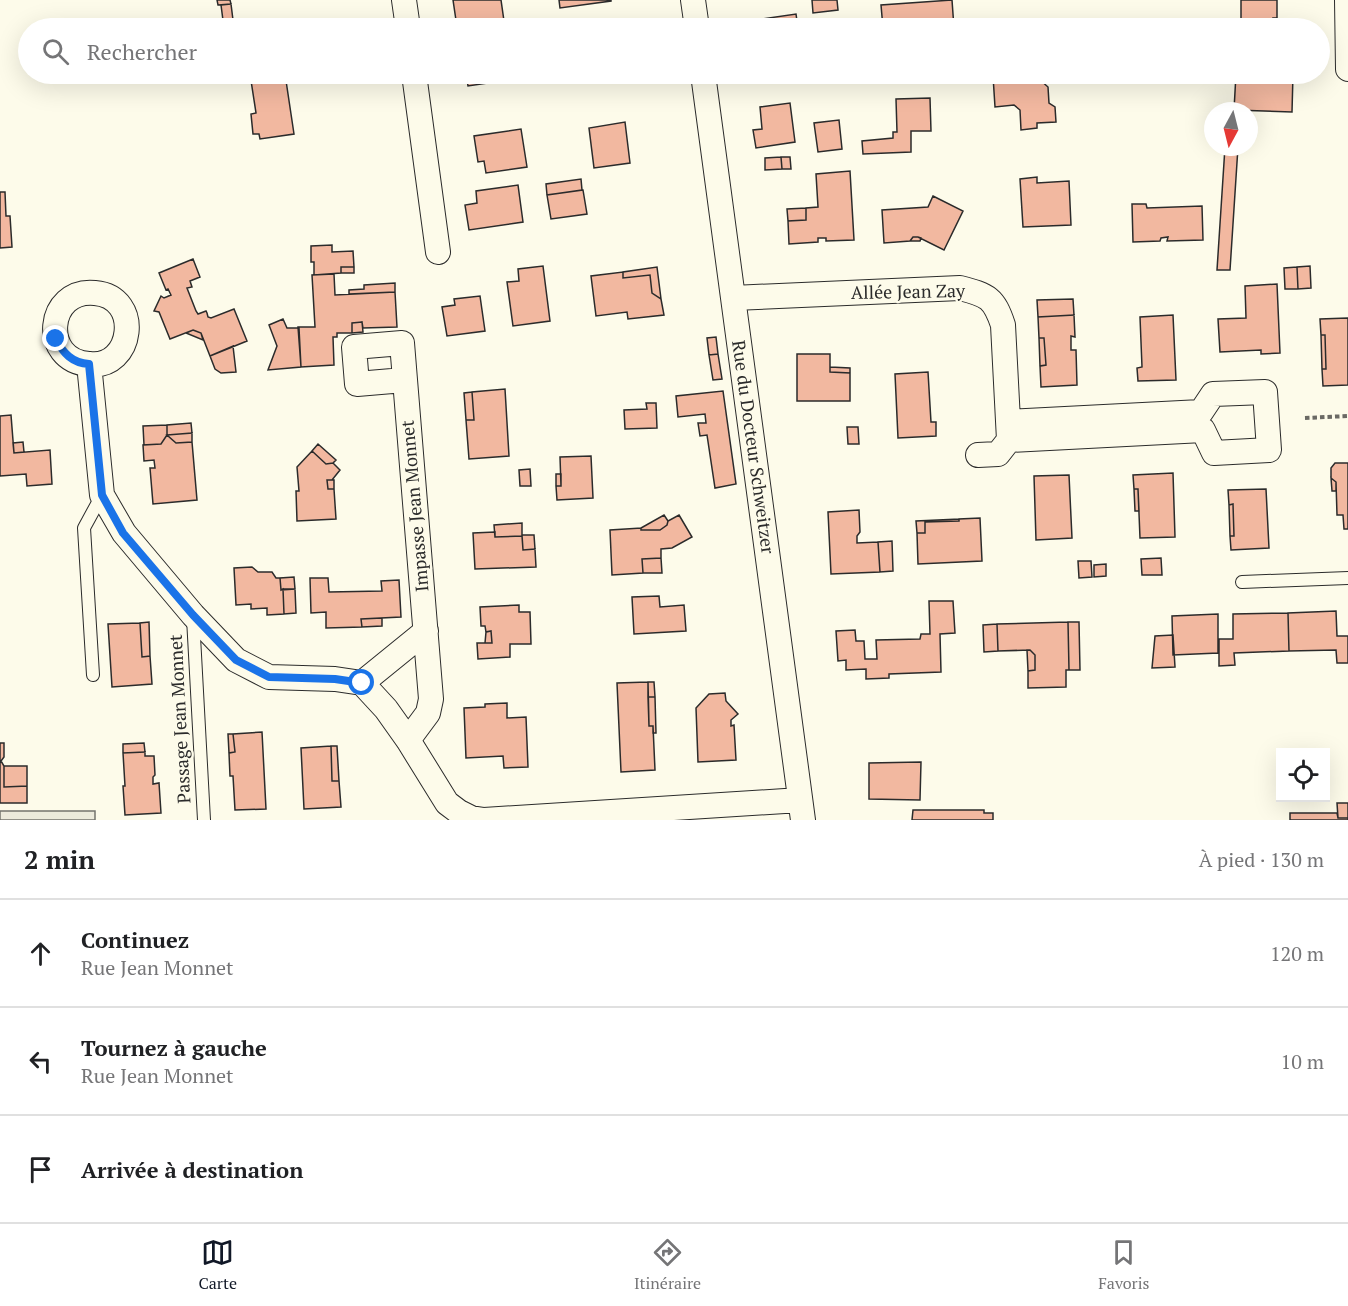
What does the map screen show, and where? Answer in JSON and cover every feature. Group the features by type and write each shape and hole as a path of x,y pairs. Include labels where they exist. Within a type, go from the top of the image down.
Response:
{"street":[{"path":"404,0 407,18"},
{"path":"693,0 696,18"},
{"path":"1347,0 1348,69"},
{"path":"415,84 438,252"},
{"name":"Rue du Docteur Schweitzer","path":"704,84 802,810"},
{"name":"Allée Jean Zay","path":"733,298 960,288 977,292 990,299 998,309 1003,325 1009,431"},
{"path":"89,364 102,495 123,533 193,615 236,660 269,677 335,679 362,683 386,709 408,740 447,803 459,812 471,818 484,820 802,810"},
{"name":"Impasse Jean Monnet","path":"404,380 431,699 428,712 408,740"},
{"path":"978,455 998,454 1009,431 1202,421"},
{"path":"362,683 426,631"}],"lane":[{"path":"93,675 84,528 102,495"},
{"path":"1242,582 1348,578"},
{"name":"Passage Jean Monnet","path":"193,615 204,820"}],"path":[{"path":"1305,418 1348,416"}],"shaded area":[{"path":"0,811 95,811 95,820 0,820"}],"building":[{"path":"217,0 230,0 231,4 218,5"},
{"path":"453,0 501,0 504,18 456,18"},
{"path":"559,0 611,0 611,1 560,8"},
{"path":"812,0 837,0 838,10 813,13"},
{"path":"952,0 953,18 882,18 881,5"},
{"path":"1241,0 1277,0 1277,18 1241,18"},
{"path":"231,4 233,18 223,18 221,5"},
{"path":"796,14 797,18 769,18"},
{"path":"252,84 286,84 294,134 260,139 259,134 253,134 251,114 256,113"},
{"path":"994,84 1045,84 1048,87 1049,103 1055,107 1056,122 1037,123 1037,128 1021,130 1020,110 1014,105 995,107"},
{"path":"1235,84 1293,84 1292,112 1258,111 1258,102 1234,102"},
{"path":"930,98 931,131 911,131 911,152 863,154 862,141 893,138 893,132 897,132 896,99"},
{"path":"790,103 795,142 756,148 753,130 762,129 760,107"},
{"path":"839,120 842,149 818,152 814,123"},
{"path":"625,122 630,163 594,168 589,128"},
{"path":"521,129 527,167 486,173 484,161 478,162 474,136"},
{"path":"1224,156 1237,156 1230,270 1217,270"},
{"path":"781,157 790,157 791,169 782,169"},
{"path":"781,157 782,169 765,170 765,158"},
{"path":"850,171 854,240 826,241 826,238 818,238 818,242 789,244 788,221 806,220 806,208 818,207 816,174"},
{"path":"1037,177 1037,183 1069,181 1071,225 1023,227 1020,179"},
{"path":"581,179 582,190 547,195 546,184"},
{"path":"518,185 523,222 469,230 465,205 477,203 476,191"},
{"path":"583,190 587,214 551,219 547,195"},
{"path":"0,192 5,192 6,216 10,216 12,247 0,248"},
{"path":"933,196 963,211 944,250 918,237 913,237 910,241 884,243 882,210 928,207"},
{"path":"1132,204 1146,204 1147,208 1202,206 1203,240 1167,241 1168,237 1161,238 1160,241 1133,242"},
{"path":"806,208 806,220 788,221 787,209"},
{"path":"913,237 921,238 920,241 910,241"},
{"path":"332,245 332,252 353,251 354,267 341,267 341,273 314,275 311,246"},
{"path":"193,259 200,277 190,281 192,287 187,288 196,311 198,314 206,311 208,317 211,318 234,309 247,341 210,356 201,333 193,330 170,339 159,312 154,311 161,296 164,298 171,295 168,289 166,290 159,273"},
{"path":"543,266 550,321 513,326 507,282 519,281 518,269"},
{"path":"1310,266 1311,288 1298,289 1297,267"},
{"path":"341,267 354,267 354,273 341,273"},
{"path":"657,267 661,299 652,293 650,275 623,278 623,272"},
{"path":"1297,267 1298,289 1285,289 1284,268"},
{"path":"623,272 623,278 650,275 652,293 661,299 664,315 628,319 627,312 596,316 591,276"},
{"path":"334,274 335,295 395,292 397,327 363,328 362,322 352,323 352,333 337,333 337,337 333,337 334,365 301,367 298,327 315,327 312,275"},
{"path":"395,283 395,292 349,294 349,290 364,289 364,285"},
{"path":"1277,284 1280,353 1261,354 1261,350 1220,352 1218,319 1246,318 1245,286"},
{"path":"480,296 485,331 447,336 442,307 455,305 454,299"},
{"path":"1073,299 1074,315 1038,317 1037,300"},
{"path":"1074,315 1075,337 1071,336 1071,350 1076,350 1077,385 1041,387 1040,366 1046,365 1044,338 1039,338 1038,317"},
{"path":"1173,315 1176,380 1138,381 1137,368 1142,367 1140,317"},
{"path":"1348,318 1348,385 1323,386 1322,369 1326,369 1325,335 1321,335 1320,319"},
{"path":"283,319 287,328 299,328 301,367 268,370 277,346 269,325"},
{"path":"362,322 363,332 352,333 352,323"},
{"path":"193,330 201,333 203,340 186,333"},
{"path":"1321,335 1325,335 1326,369 1322,369"},
{"path":"716,337 718,354 709,355 707,338"},
{"path":"1039,338 1044,338 1046,365 1040,366"},
{"path":"233,346 236,372 221,373 215,369 210,356"},
{"path":"718,354 722,379 713,380 709,355"},
{"path":"797,354 830,354 830,372 850,373 850,401 797,401"},
{"path":"830,367 850,368 850,373 830,372"},
{"path":"928,372 931,422 936,422 936,436 898,438 895,374"},
{"path":"505,389 509,456 469,459 466,420 474,420 472,392"},
{"path":"723,391 736,484 715,488 707,435 700,436 698,423 706,423 705,414 678,417 676,396"},
{"path":"472,392 474,420 466,420 464,393"},
{"path":"646,403 656,403 657,428 625,429 624,410 647,409"},
{"path":"11,415 14,453 50,450 52,484 27,486 26,474 0,476 0,416"},
{"path":"191,423 192,433 167,435 167,425"},
{"path":"167,425 167,435 161,444 144,445 143,426"},
{"path":"847,427 858,427 859,444 848,444"},
{"path":"192,433 192,442 176,443 167,435"},
{"path":"167,435 176,443 192,442 197,500 153,504 150,468 155,468 154,460 144,461 143,445 161,444"},
{"path":"23,442 24,452 14,453 13,443"},
{"path":"318,444 336,460 333,463 326,464 312,451"},
{"path":"312,451 326,464 333,463 340,470 332,480 327,480 328,489 334,489 336,519 297,521 296,491 299,491 297,467"},
{"path":"591,456 593,498 557,500 556,486 561,486 560,457"},
{"path":"1335,463 1348,463 1348,529 1344,529 1343,515 1337,515 1336,482 1331,478 1331,468"},
{"path":"530,469 531,486 520,486 519,470"},
{"path":"1173,473 1175,537 1140,538 1138,489 1134,489 1133,475"},
{"path":"556,474 561,474 561,486 556,486"},
{"path":"1069,475 1072,538 1036,540 1034,476"},
{"path":"1331,478 1336,482 1336,491 1332,491"},
{"path":"327,480 334,480 334,489 328,489"},
{"path":"1134,489 1138,489 1139,511 1135,511"},
{"path":"1266,489 1269,548 1231,550 1230,536 1234,536 1233,504 1229,505 1228,490"},
{"path":"1233,504 1234,536 1230,536 1229,505"},
{"path":"859,510 860,532 857,536 857,543 878,542 880,572 831,574 828,512"},
{"path":"664,515 668,521 667,525 660,530 641,530 641,528"},
{"path":"679,515 692,537 672,548 661,549 661,558 642,559 643,573 612,575 610,530 641,528 641,530 660,530 667,525 668,521"},
{"path":"980,518 982,561 918,564 917,533 925,533 925,522"},
{"path":"959,519 959,521 925,522 925,533 917,533 916,521"},
{"path":"522,523 522,536 495,537 494,525"},
{"path":"495,532 495,537 522,536 523,550 535,549 536,567 475,569 473,533"},
{"path":"522,535 534,535 535,549 523,550"},
{"path":"892,541 893,571 880,572 878,542"},
{"path":"661,558 662,573 643,573 642,559"},
{"path":"1161,558 1162,575 1142,575 1141,559"},
{"path":"1078,561 1091,561 1092,577 1079,578"},
{"path":"1106,564 1106,576 1094,577 1094,565"},
{"path":"252,567 258,572 272,572 276,578 280,578 284,614 267,615 267,608 251,609 251,604 236,605 234,568"},
{"path":"294,577 295,589 281,590 280,578"},
{"path":"310,578 328,578 329,592 382,591 381,581 399,580 401,617 361,619 362,627 326,628 326,612 311,613"},
{"path":"283,589 295,589 296,613 284,614"},
{"path":"659,596 660,607 684,605 686,631 634,634 632,597"},
{"path":"929,601 953,601 955,633 940,634 941,672 889,674 889,678 866,679 866,669 846,670 846,660 838,661 836,631 855,630 856,641 864,641 865,659 877,659 876,640 920,639 921,634 930,634"},
{"path":"519,605 519,612 530,612 531,644 510,644 510,657 478,659 477,643 492,643 491,631 486,632 485,626 481,626 480,607"},
{"path":"1336,611 1337,636 1348,636 1348,663 1337,663 1336,650 1289,651 1288,613"},
{"path":"1288,613 1289,651 1234,653 1235,665 1219,666 1219,639 1233,639 1233,614"},
{"path":"1218,614 1218,653 1173,655 1172,616"},
{"path":"382,618 382,626 362,627 361,619"},
{"path":"149,622 150,656 142,657 140,623"},
{"path":"1068,622 1079,622 1080,670 1069,670"},
{"path":"1068,622 1069,670 1066,670 1066,687 1028,688 1028,671 1035,670 1035,655 1030,650 998,651 997,624"},
{"path":"140,623 142,657 150,656 152,684 112,687 108,624"},
{"path":"997,624 998,651 984,652 983,625"},
{"path":"491,631 492,643 485,643 486,632"},
{"path":"1173,635 1175,667 1152,668 1155,636"},
{"path":"1027,650 1035,655 1035,670 1028,671"},
{"path":"648,682 654,682 655,697 648,697"},
{"path":"648,682 649,726 653,726 655,770 621,772 617,683"},
{"path":"725,693 726,701 738,714 731,720 731,726 734,725 736,760 698,762 696,708 709,694"},
{"path":"648,697 655,697 656,733 653,733 653,726 649,726"},
{"path":"507,703 507,718 526,717 528,767 504,768 503,756 466,758 464,708"},
{"path":"262,732 266,809 235,810 229,753 235,752 233,734"},
{"path":"228,734 233,734 235,752 229,753"},
{"path":"0,743 4,743 4,757 1,761 4,766 4,787 27,786 27,803 0,803"},
{"path":"144,743 145,752 123,753 123,744"},
{"path":"331,746 332,781 339,781 341,807 304,809 301,748"},
{"path":"331,746 337,746 339,781 332,781"},
{"path":"145,752 145,756 154,756 153,784 159,783 161,813 125,815 123,753"},
{"path":"921,762 920,800 869,799 869,763"},
{"path":"4,766 27,766 27,786 4,787"},
{"path":"1337,803 1348,803 1348,818 1338,818"},
{"path":"913,810 984,810 984,813 993,813 993,820 912,820"},
{"path":"1290,813 1337,813 1338,818 1348,818 1348,820 1290,820"}],"route":[{"path":"56,339 61,350 70,358 82,364 89,364 102,495 123,533 193,615 236,660 269,677 335,679 362,683"}]}
